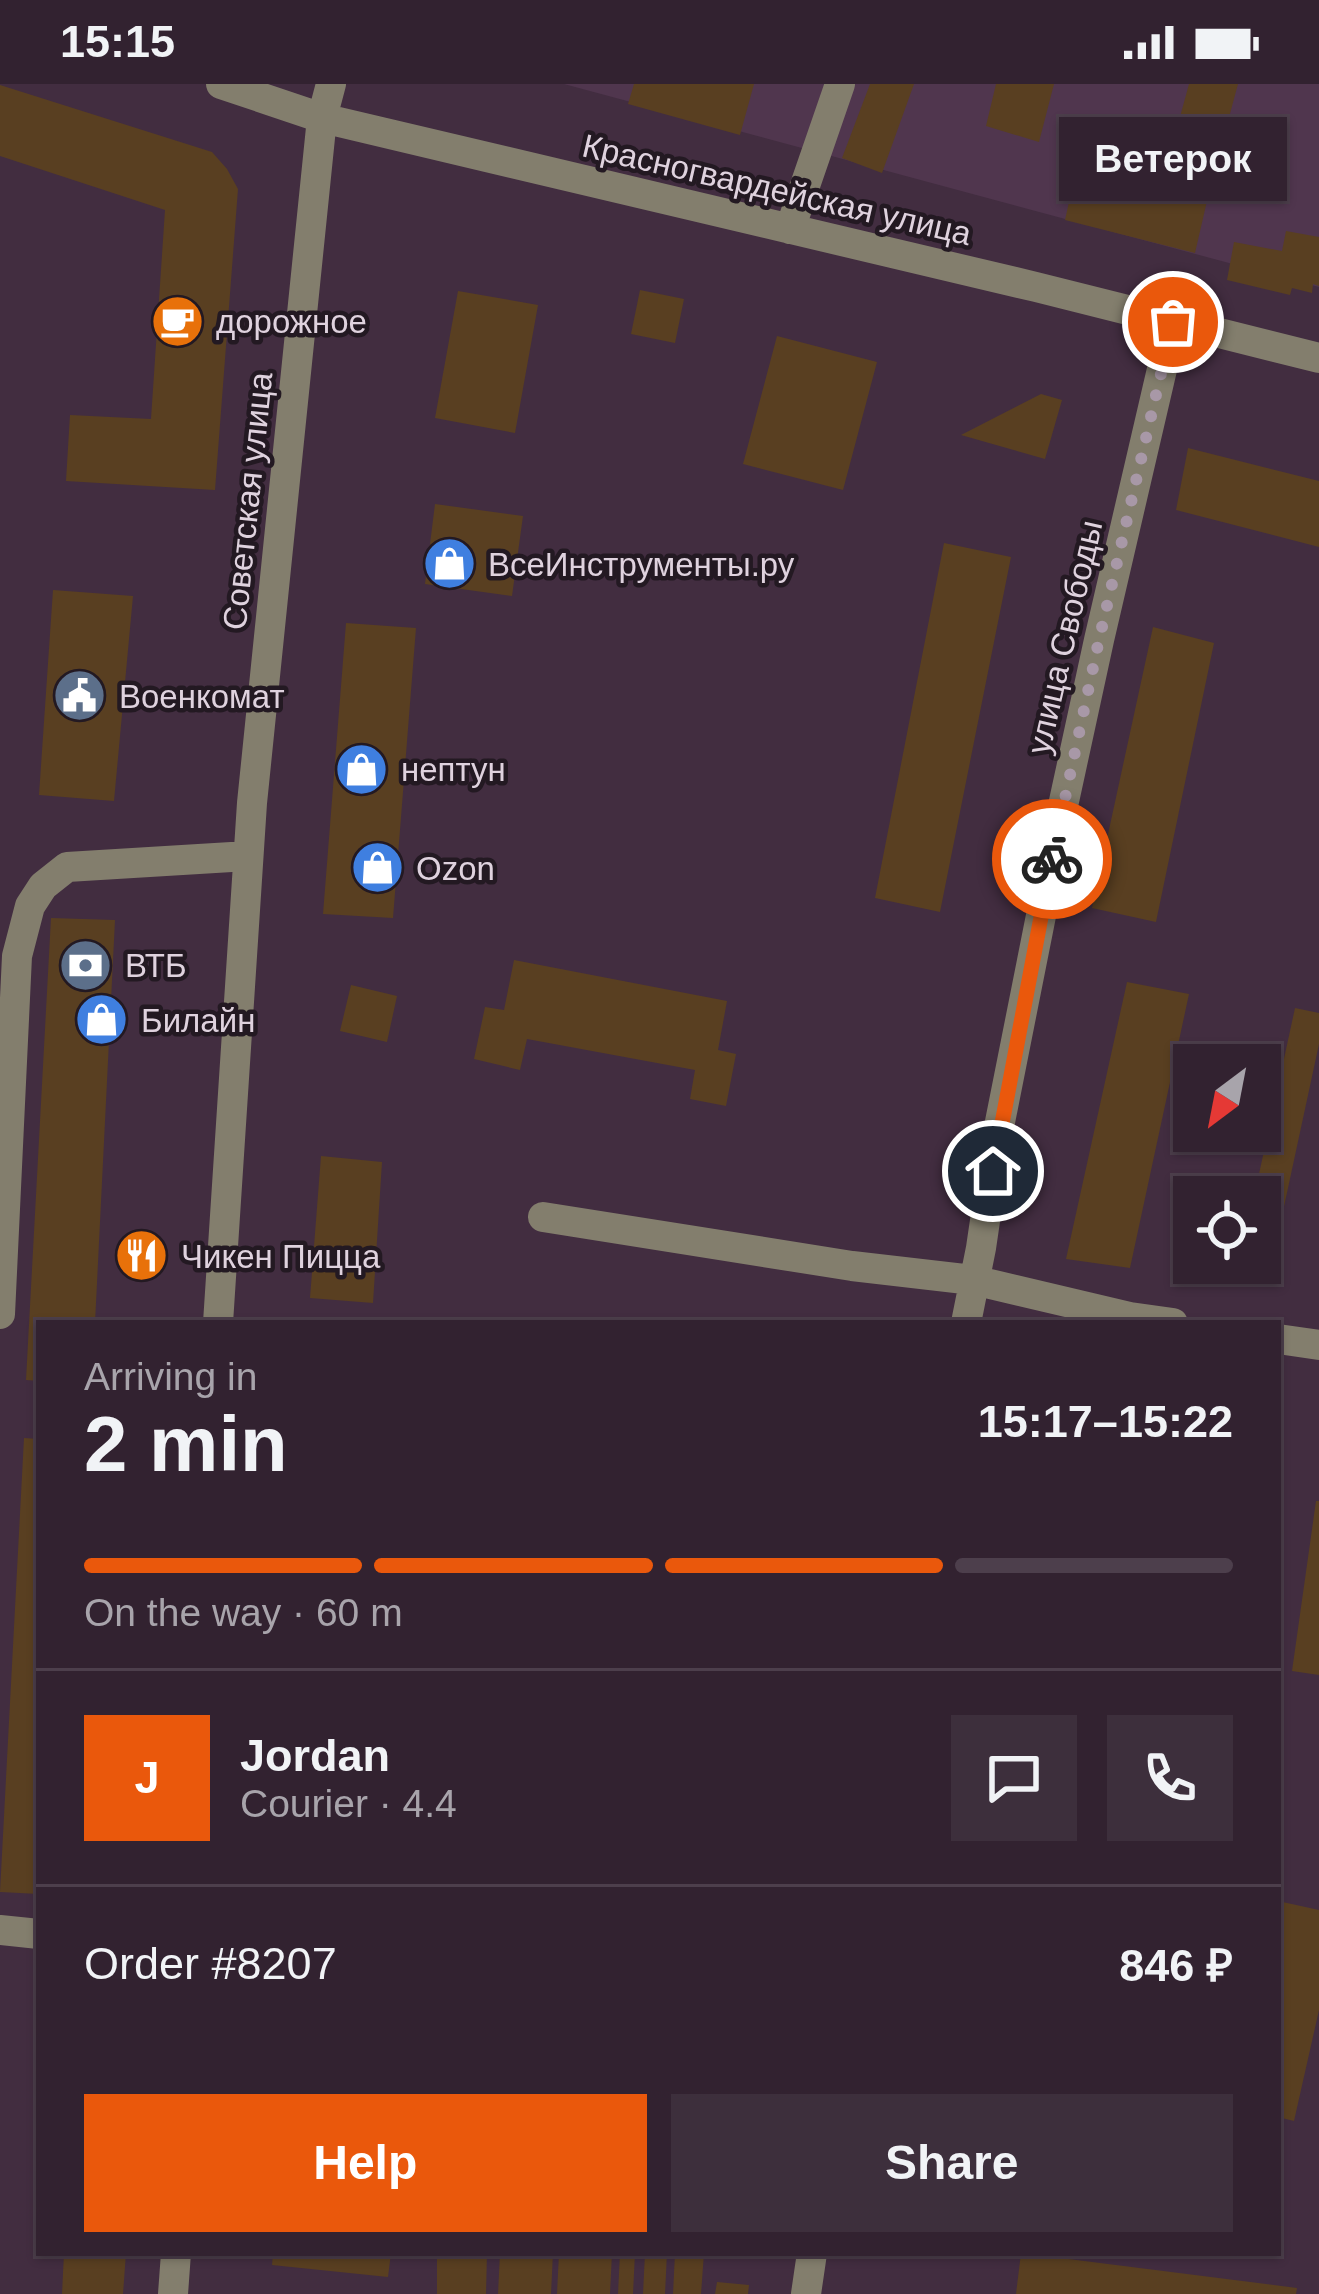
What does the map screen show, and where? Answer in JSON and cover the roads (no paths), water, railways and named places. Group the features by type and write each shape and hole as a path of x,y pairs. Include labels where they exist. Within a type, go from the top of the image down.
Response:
{"street":[{"name":"Красногвардейская улица","path":"221,84 322,118 1319,358"},
{"name":"Советская улица","path":"218,1320 248,856 322,118 331,84"},
{"path":"790,229 840,84"},
{"name":"улица Свободы","path":"966,1320 1057,836 1173,322"},
{"path":"0,1314 16,956 30,906 43,886 67,867 248,856"},
{"path":"542,1217 852,1266 973,1280 1155,1320"},
{"path":"1281,1339 1319,1345"},
{"path":"0,1930 36,1934"},
{"path":"173,2294 176,2256"},
{"path":"806,2294 812,2256"}],"place":[{"name":"дорожное","path":"177,321"},
{"name":"Ветерок","path":"1173,322"},
{"name":"ВсеИнструменты.ру","path":"449,564"},
{"name":"Военкомат","path":"80,696"},
{"name":"нептун","path":"362,769"},
{"name":"Ozon","path":"377,868"},
{"name":"ВТБ","path":"86,965"},
{"name":"Билайн","path":"102,1020"},
{"name":"Чикен Пицца","path":"142,1256"}]}
